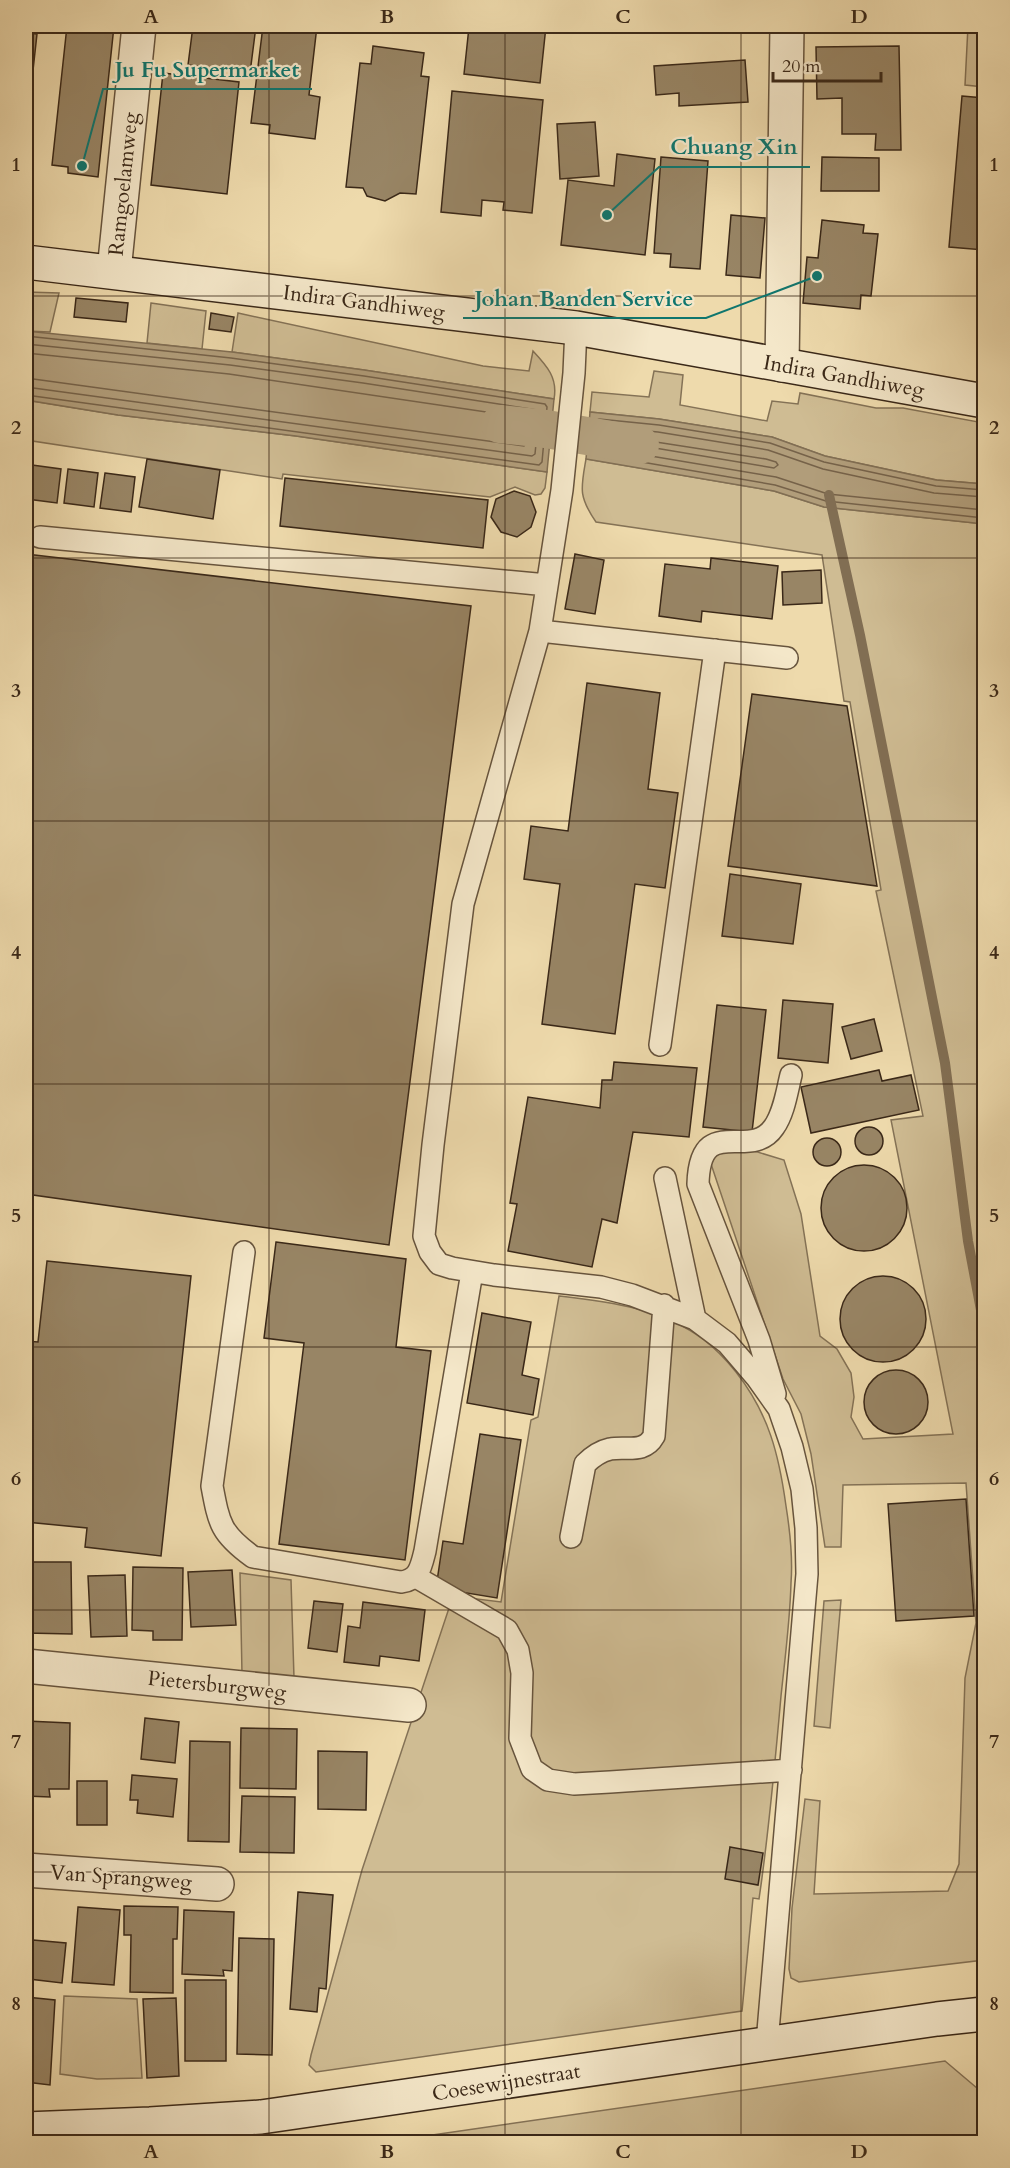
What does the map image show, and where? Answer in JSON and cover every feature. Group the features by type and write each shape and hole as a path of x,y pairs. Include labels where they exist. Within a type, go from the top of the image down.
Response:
{"main road":[{"name":"Ramgoelamweg","path":"114,271 139,26"},
{"path":"782,365 787,26"},
{"name":"Indira Gandhiweg","path":"26,261 576,328 984,401"},
{"name":"Pietersburgweg","path":"26,1666 409,1705"},
{"name":"Van Sprangweg","path":"26,1870 217,1884"},
{"name":"Coesewijnestraat","path":"26,2129 261,2117 767,2043 984,2014"}],"lane":[{"path":"576,328 574,373 562,490 540,631 463,904 424,1236 438,1264 472,1272 601,1287 664,1305 695,1319 727,1343 757,1378 779,1409"},
{"path":"40,537 547,585"},
{"path":"540,631 787,658"},
{"path":"660,1045 715,650"},
{"path":"767,2043 807,1574 806,1528 802,1489 792,1447 759,1340 698,1184 698,1166 705,1150 711,1146 731,1141 744,1142 766,1136 775,1127 791,1074"},
{"path":"665,1178 695,1319"},
{"path":"244,1252 212,1486 218,1520 234,1544 253,1557 402,1582 416,1577 425,1551 472,1272"},
{"path":"571,1537 585,1464 592,1457 608,1449 636,1449 645,1446 654,1436 664,1305"},
{"path":"416,1577 507,1630 518,1650 522,1673 520,1738 532,1769 548,1780 574,1784 791,1770"}],"shaded area":[{"path":"968,26 984,26 984,87 965,85"},
{"path":"26,292 59,293 50,332 26,331"},
{"path":"151,303 206,311 202,349 147,343"},
{"path":"238,313 483,366 529,371 533,351 547,367 553,379 554,399 232,352"},
{"path":"654,371 683,375 680,405 767,421 772,401 798,404 800,393 876,408 903,408 984,423 984,484 937,480 825,456 772,437 659,419 590,412 592,392 649,397"},
{"path":"26,400 118,415 296,436 547,472 545,488 541,494 535,495 515,487 490,497 283,474 282,479 26,440"},
{"path":"586,459 774,491 824,507 984,524 984,1960 799,1982 791,1978 789,1969 792,1908 805,1799 820,1801 814,1894 948,1891 959,1864 965,1678 976,1623 966,1483 843,1485 841,1547 825,1547 811,1454 801,1414 783,1379 709,1158 711,1151 741,1147 784,1160 801,1214 820,1336 837,1349 851,1373 854,1397 851,1417 863,1439 953,1434 891,1120 923,1116 876,891 881,890 850,702 844,701 822,555 596,522 586,505 582,492"},
{"path":"559,1296 635,1308 671,1320 704,1340 736,1372 757,1403 776,1452 790,1534 792,1564 790,1597 766,1849 759,1899 753,1898 742,2011 316,2072 309,2065 311,2055 362,1870 453,1596 501,1602 531,1420 538,1417"},
{"path":"240,1573 291,1580 294,1678 242,1674"},
{"path":"841,1600 830,1728 814,1726 824,1601"},
{"path":"64,1996 137,1999 142,2078 97,2079 60,2074"},
{"path":"945,2061 984,2094 984,2142 384,2142"}],"water":[{"path":"26,331 232,352 554,399 547,472 296,436 118,415 26,400"},
{"path":"590,412 659,419 772,437 825,456 936,480 984,484 984,524 824,507 774,491 586,459"}],"building":[{"path":"67,26 114,26 98,177 68,173 68,167 52,165"},
{"path":"193,26 256,26 250,73 188,65"},
{"path":"263,26 317,26 309,95 320,97 315,139 269,133 270,125 251,123"},
{"path":"481,26 546,26 540,83 464,74 469,27 481,28"},
{"path":"26,33 37,34 26,134"},
{"path":"373,46 424,53 421,76 429,77 416,194 400,193 385,201 367,196 363,188 346,187 360,63 371,64"},
{"path":"899,46 901,150 875,150 876,134 842,134 842,98 817,99 816,47"},
{"path":"745,60 748,102 679,106 679,93 656,95 654,66"},
{"path":"163,73 239,82 227,194 151,185"},
{"path":"452,91 543,100 532,213 503,210 504,202 482,200 481,216 441,212"},
{"path":"962,96 984,98 984,250 949,247"},
{"path":"595,122 599,176 560,179 557,124"},
{"path":"617,154 655,159 645,255 561,245 568,180 614,186"},
{"path":"661,157 708,161 700,269 670,267 671,254 654,253"},
{"path":"822,157 879,158 879,191 821,191"},
{"path":"731,215 765,218 760,278 726,275"},
{"path":"822,220 864,225 863,233 878,234 871,296 861,295 860,309 803,303 807,257 818,258"},
{"path":"76,298 128,303 126,322 74,317"},
{"path":"211,313 234,317 231,332 209,329"},
{"path":"147,459 220,470 213,519 139,507"},
{"path":"32,465 61,469 57,503 27,499"},
{"path":"68,469 98,473 94,507 64,503"},
{"path":"105,473 135,477 131,512 100,508"},
{"path":"285,478 488,500 483,548 280,526"},
{"path":"514,491 530,496 536,512 531,527 517,537 501,532 491,517 496,499"},
{"path":"26,554 471,606 389,1245 26,1194"},
{"path":"575,554 604,560 595,614 565,609"},
{"path":"711,558 778,566 772,619 702,611 701,622 659,616 665,564 710,569"},
{"path":"821,570 822,603 783,605 782,572"},
{"path":"587,683 660,693 648,789 678,793 665,888 635,884 615,1034 542,1024 560,884 524,879 531,826 568,831"},
{"path":"752,694 847,706 877,886 728,866"},
{"path":"730,874 801,884 793,944 722,936"},
{"path":"783,1000 833,1004 828,1063 778,1058"},
{"path":"717,1005 766,1010 752,1132 703,1127"},
{"path":"874,1019 882,1051 851,1059 842,1027"},
{"path":"614,1062 697,1068 689,1137 633,1132 617,1223 602,1219 592,1267 508,1251 517,1204 510,1203 528,1097 600,1108 602,1080 612,1080"},
{"path":"879,1070 882,1081 911,1075 919,1110 811,1133 801,1087"},
{"path":"869,1127 879,1131 883,1141 879,1151 869,1155 859,1151 855,1141 859,1131"},
{"path":"827,1138 837,1142 841,1152 837,1162 827,1166 817,1162 813,1152 817,1142"},
{"path":"864,1165 888,1172 900,1184 907,1208 900,1232 888,1244 864,1251 840,1244 828,1232 821,1208 828,1184 840,1172"},
{"path":"276,1242 406,1259 396,1347 431,1351 405,1560 279,1544 304,1343 264,1338"},
{"path":"47,1261 191,1276 161,1556 85,1547 87,1528 26,1522 29,1456 26,1456 26,1341 38,1342"},
{"path":"883,1276 907,1283 919,1295 926,1319 919,1343 907,1355 883,1362 859,1355 847,1343 840,1319 847,1295 859,1283"},
{"path":"482,1313 531,1322 522,1375 539,1379 533,1415 467,1403"},
{"path":"890,1370 902,1370 919,1379 926,1390 928,1402 926,1414 919,1425 902,1434 890,1434 878,1429 869,1420 864,1408 864,1396 869,1384 878,1375"},
{"path":"480,1434 521,1440 497,1598 436,1588 443,1541 463,1544"},
{"path":"966,1499 974,1616 896,1621 888,1504"},
{"path":"26,1562 71,1562 72,1634 26,1633"},
{"path":"133,1567 183,1568 182,1640 153,1640 153,1631 132,1630"},
{"path":"232,1570 236,1625 191,1627 188,1572"},
{"path":"125,1575 127,1636 91,1637 88,1576"},
{"path":"314,1601 343,1604 337,1652 308,1648"},
{"path":"363,1602 425,1610 419,1661 380,1656 379,1666 344,1662 348,1626 360,1628"},
{"path":"145,1718 179,1722 175,1763 141,1759"},
{"path":"26,1721 70,1723 69,1789 49,1789 50,1797 26,1796"},
{"path":"241,1728 297,1729 296,1789 240,1788"},
{"path":"190,1741 230,1742 229,1842 188,1841"},
{"path":"318,1751 367,1752 366,1810 318,1809"},
{"path":"132,1775 177,1779 173,1817 137,1813 138,1800 130,1800"},
{"path":"77,1781 107,1781 107,1825 77,1825"},
{"path":"242,1796 295,1797 294,1853 240,1852"},
{"path":"730,1847 763,1853 758,1885 725,1879"},
{"path":"298,1892 333,1895 326,1989 319,1988 317,2012 290,2009"},
{"path":"124,1906 178,1907 177,1939 173,1939 173,1993 130,1992 131,1935 124,1935"},
{"path":"78,1907 120,1910 114,1985 72,1982"},
{"path":"184,1910 234,1912 232,1971 223,1970 224,1976 182,1974"},
{"path":"239,1938 274,1939 272,2055 237,2054"},
{"path":"33,1940 66,1943 62,1983 29,1979"},
{"path":"185,1980 226,1980 226,2061 185,2061"},
{"path":"26,1997 55,2000 50,2085 26,2082"},
{"path":"176,1998 179,2076 147,2078 143,1999"}],"waterway":[{"path":"500,424 546,429 640,445"},
{"path":"829,495 860,635 945,1063 968,1241 984,1326"}],"place":[{"name":"Ju Fu Supermarket","path":"82,166"},
{"name":"Chuang Xin","path":"607,215"},
{"name":"Johan Banden Service","path":"817,276"}]}
